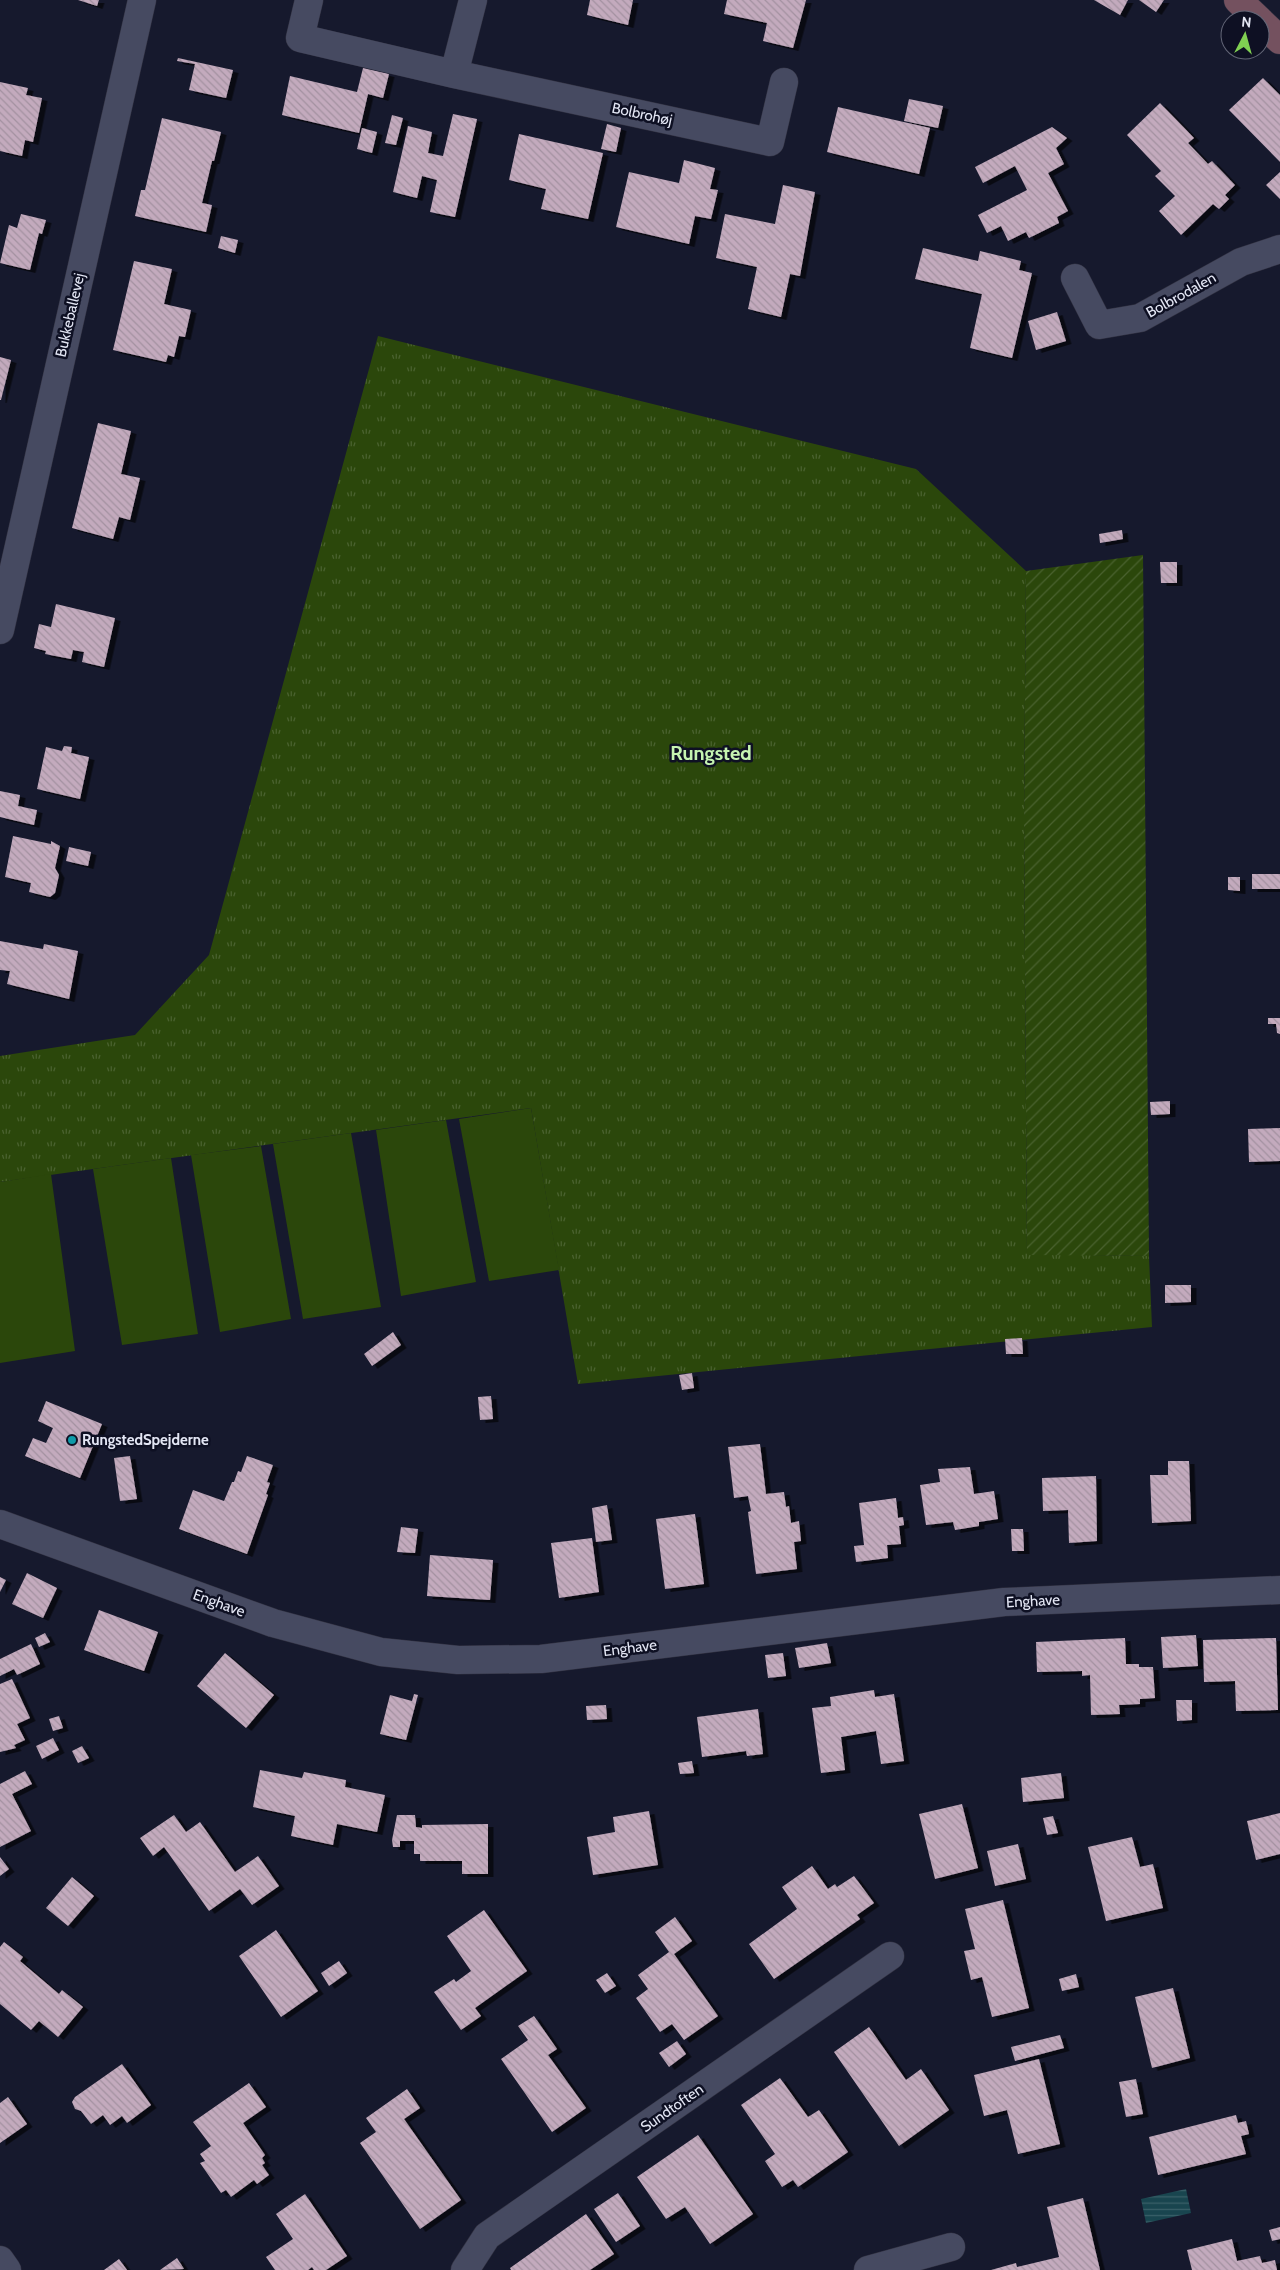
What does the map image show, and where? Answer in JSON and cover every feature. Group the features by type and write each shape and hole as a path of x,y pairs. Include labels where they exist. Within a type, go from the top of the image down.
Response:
{"street":[{"name":"Bukkeballevej","path":"0,630 142,0"},
{"name":"Bolbrohøj","path":"309,0 300,38 454,74 770,142 784,82"},
{"path":"454,74 473,0"},
{"path":"1238,0 1249,10"},
{"path":"1270,30 1280,40"},
{"name":"Bolbrodalen","path":"1075,278 1099,324 1140,318 1241,262 1280,248"},
{"name":"Enghave","path":"0,1524 273,1623 381,1652 458,1660 541,1659 1004,1602 1280,1590"},
{"name":"Sundtoften","path":"465,2270 487,2236 890,1956"},
{"path":"868,2270 951,2248"},
{"path":"0,2260 7,2270"}],"green space":[{"path":"378,336 916,469 1026,571 1024,820 1027,1254 1149,1256 1152,1327 578,1384 531,1108 0,1182 0,1056 135,1035 209,955"},
{"path":"1143,555 1149,1256 1027,1255 1024,820 1026,571"},
{"path":"531,1108 559,1270 489,1281 459,1119"},
{"path":"446,1120 476,1282 401,1296 376,1130"},
{"path":"351,1133 381,1307 303,1319 273,1144"},
{"path":"261,1146 291,1319 220,1332 191,1155"},
{"path":"171,1158 198,1334 122,1345 93,1169"},
{"path":"51,1174 75,1351 0,1363 0,1182"}],"shaded area":[{"path":"1186,2189 1191,2213 1146,2223 1141,2199"}],"building":[{"path":"78,0 99,0 97,6"},
{"path":"590,0 633,0 628,25 587,15"},
{"path":"727,0 806,0 793,48 763,41 767,23 724,14"},
{"path":"1094,0 1128,0 1120,15"},
{"path":"1139,0 1164,0 1156,12"},
{"path":"178,58 233,70 226,98 189,90 195,64 177,61"},
{"path":"363,68 389,74 383,98 368,94 359,133 282,115 290,76 357,92"},
{"path":"1263,78 1280,95 1280,162 1229,110"},
{"path":"0,82 28,88 26,95 42,98 33,142 25,140 22,156 0,151"},
{"path":"909,99 943,106 938,128 904,121"},
{"path":"1160,103 1194,138 1188,143 1208,164 1212,161 1235,185 1225,195 1229,199 1219,209 1213,204 1181,235 1159,211 1175,196 1155,176 1161,171 1127,135"},
{"path":"838,107 930,128 919,174 827,152"},
{"path":"453,114 477,119 455,217 430,212 437,180 422,176 417,198 393,192 408,126 432,132 428,153 443,156"},
{"path":"392,115 403,118 396,145 385,143"},
{"path":"162,118 221,132 202,203 212,205 206,232 135,216 141,190 145,190"},
{"path":"607,124 621,128 616,152 601,149"},
{"path":"1052,127 1067,138 1056,148 1064,164 1048,173 1068,211 1057,217 1059,223 1029,238 1026,232 1008,241 1001,226 987,233 978,215 1027,190 1015,166 983,183 975,167"},
{"path":"362,128 377,132 372,153 357,149"},
{"path":"519,134 603,153 588,219 541,209 546,189 509,180"},
{"path":"684,160 715,168 710,189 718,190 711,219 695,216 689,244 616,227 629,172 679,183"},
{"path":"1280,172 1280,199 1266,185"},
{"path":"783,185 815,192 800,276 790,274 781,317 748,309 757,267 716,258 725,214 775,224"},
{"path":"21,214 46,220 42,234 39,233 30,270 0,263 9,225 17,228"},
{"path":"221,236 238,240 235,253 218,248"},
{"path":"923,248 978,261 980,251 1021,261 1019,270 1032,273 1012,358 970,348 982,294 915,279"},
{"path":"134,261 172,269 164,304 191,310 185,337 179,336 174,357 168,355 166,362 113,350"},
{"path":"1057,312 1066,341 1036,350 1028,321"},
{"path":"0,357 11,360 1,400 0,400"},
{"path":"98,423 131,431 121,474 140,478 130,520 119,517 113,539 72,528"},
{"path":"1122,530 1123,539 1100,543 1099,534"},
{"path":"1160,562 1177,562 1177,583 1161,583"},
{"path":"56,604 115,618 104,667 82,662 84,652 73,650 71,659 45,654 46,651 34,648 39,624 51,627"},
{"path":"64,746 72,747 71,753 89,757 80,799 37,789 46,747 62,751"},
{"path":"0,791 20,795 18,806 37,810 34,825 0,817"},
{"path":"13,836 51,844 51,841 60,846 55,868 59,875 55,893 50,897 29,892 31,883 5,877"},
{"path":"69,847 91,852 88,866 66,861"},
{"path":"1252,874 1280,874 1280,889 1252,889"},
{"path":"1228,877 1240,877 1240,891 1228,890"},
{"path":"0,941 43,949 44,944 78,951 69,999 7,984 10,971 0,970"},
{"path":"1268,1018 1280,1018 1280,1034 1277,1033 1276,1024 1268,1024"},
{"path":"1170,1101 1170,1114 1151,1115 1150,1102"},
{"path":"1280,1128 1280,1161 1249,1162 1248,1129"},
{"path":"1165,1285 1191,1285 1191,1302 1165,1303"},
{"path":"393,1332 401,1345 372,1366 364,1354"},
{"path":"1022,1338 1023,1354 1006,1354 1005,1339"},
{"path":"692,1373 694,1388 682,1390 679,1375"},
{"path":"491,1396 493,1419 480,1420 478,1397"},
{"name":"RungstedSpejderne","path":"46,1401 102,1424 80,1478 25,1456 33,1438 46,1443 53,1428 38,1421"},
{"path":"760,1444 766,1494 784,1492 786,1507 789,1506 791,1523 799,1521 801,1541 794,1542 797,1569 756,1574 748,1512 751,1511 748,1496 734,1498 728,1447"},
{"path":"130,1456 137,1499 120,1501 114,1458"},
{"path":"247,1456 273,1465 267,1482 270,1483 266,1494 268,1495 247,1554 179,1529 193,1490 224,1501 238,1471 241,1472"},
{"path":"1168,1461 1189,1461 1191,1521 1152,1523 1150,1475 1168,1475"},
{"path":"970,1467 974,1494 994,1491 998,1519 979,1522 979,1526 955,1530 953,1522 926,1525 920,1485 940,1482 938,1469"},
{"path":"1096,1476 1097,1541 1069,1543 1068,1510 1043,1511 1042,1478"},
{"path":"896,1498 898,1518 903,1517 904,1525 899,1526 901,1544 887,1545 888,1558 856,1562 854,1546 864,1545 859,1503"},
{"path":"607,1505 612,1540 596,1542 592,1508"},
{"path":"695,1514 704,1584 665,1589 656,1519"},
{"path":"401,1527 418,1529 415,1553 397,1552"},
{"path":"1011,1529 1023,1529 1024,1551 1012,1551"},
{"path":"592,1538 599,1592 559,1598 551,1543"},
{"path":"430,1555 493,1560 490,1600 427,1596"},
{"path":"27,1573 57,1588 43,1618 12,1604"},
{"path":"0,1577 6,1580 0,1592"},
{"path":"99,1610 158,1632 144,1671 84,1650"},
{"path":"45,1633 50,1642 39,1647 35,1638"},
{"path":"1196,1635 1198,1666 1163,1668 1161,1637"},
{"path":"1125,1638 1126,1664 1139,1664 1139,1667 1153,1667 1155,1698 1140,1699 1140,1704 1119,1705 1120,1714 1091,1715 1090,1675 1082,1676 1082,1671 1037,1672 1036,1642"},
{"path":"1276,1638 1278,1710 1236,1711 1235,1681 1204,1682 1203,1640"},
{"path":"827,1643 831,1663 799,1668 795,1648"},
{"path":"31,1644 40,1664 17,1675 14,1669 0,1676 0,1659"},
{"path":"225,1653 274,1695 246,1728 197,1686"},
{"path":"783,1653 786,1676 768,1678 765,1655"},
{"path":"12,1679 30,1718 17,1724 25,1740 14,1745 16,1748 0,1752 0,1684"},
{"path":"874,1690 875,1697 894,1694 904,1761 881,1764 876,1731 841,1737 845,1770 821,1773 812,1708 831,1706 830,1697"},
{"path":"414,1694 418,1695 406,1740 380,1734 390,1695 412,1701"},
{"path":"1176,1700 1192,1700 1192,1720 1177,1721"},
{"path":"606,1705 607,1719 587,1720 586,1706"},
{"path":"758,1709 763,1754 747,1756 746,1751 702,1757 697,1717"},
{"path":"59,1716 63,1728 53,1731 49,1719"},
{"path":"53,1738 59,1750 42,1759 36,1746"},
{"path":"82,1746 89,1758 78,1763 72,1751"},
{"path":"692,1761 694,1773 680,1774 678,1763"},
{"path":"260,1770 302,1778 304,1772 346,1780 345,1787 385,1795 377,1832 337,1824 333,1845 291,1836 295,1816 253,1807"},
{"path":"25,1771 32,1784 12,1794 31,1831 0,1847 0,1784"},
{"path":"1061,1773 1064,1798 1023,1802 1021,1778"},
{"path":"962,1804 978,1868 935,1879 919,1814"},
{"path":"649,1811 658,1865 593,1875 587,1837 615,1832 613,1817"},
{"path":"1280,1813 1280,1854 1256,1860 1247,1821"},
{"path":"174,1815 186,1832 200,1822 235,1872 258,1856 279,1886 252,1905 240,1889 209,1911 164,1847 153,1856 140,1838"},
{"path":"397,1815 415,1815 416,1827 422,1828 422,1825 488,1824 488,1874 462,1874 462,1861 420,1861 420,1854 414,1854 414,1841 400,1841 400,1847 393,1847 392,1840"},
{"path":"1053,1816 1058,1833 1047,1835 1043,1818"},
{"path":"1132,1837 1140,1867 1153,1864 1163,1908 1106,1921 1088,1847"},
{"path":"1018,1844 1026,1879 995,1886 987,1851"},
{"path":"0,1857 9,1869 0,1876"},
{"path":"812,1866 828,1889 835,1884 837,1887 854,1876 874,1903 857,1915 860,1919 774,1979 749,1944 797,1909 782,1887"},
{"path":"72,1877 94,1896 68,1926 46,1908"},
{"path":"1003,1900 1029,2008 992,2017 982,1977 971,1980 964,1951 975,1949 965,1909"},
{"path":"484,1910 527,1971 475,2008 481,2016 461,2030 434,1992 454,1979 456,1982 471,1971 447,1936"},
{"path":"675,1917 692,1941 674,1954 718,2016 684,2040 672,2024 660,2032 636,1998 648,1989 638,1975 669,1952 655,1932"},
{"path":"276,1930 318,1991 281,2017 239,1956"},
{"path":"4,1942 23,1957 20,1961 59,1994 62,1990 83,2007 58,2037 39,2021 31,2030 0,2004 0,1947"},
{"path":"339,1961 347,1973 329,1986 321,1973"},
{"path":"607,1973 616,1986 605,1993 596,1980"},
{"path":"1076,1974 1079,1987 1062,1991 1059,1979"},
{"path":"1173,1988 1190,2058 1152,2068 1135,1997"},
{"path":"534,2016 557,2049 548,2055 586,2108 552,2132 501,2059 528,2040 518,2026"},
{"path":"869,2027 906,2080 921,2069 949,2110 899,2146 834,2052"},
{"path":"1060,2035 1064,2048 1015,2061 1011,2047"},
{"path":"677,2041 686,2054 669,2067 659,2053"},
{"path":"1039,2059 1060,2144 1018,2154 1007,2110 984,2116 974,2075"},
{"path":"122,2064 151,2105 127,2123 122,2116 110,2125 103,2115 91,2124 81,2111 75,2109 72,2102 75,2097"},
{"path":"780,2078 808,2117 819,2110 848,2152 798,2187 793,2180 782,2187 765,2161 775,2154 741,2105"},
{"path":"1136,2079 1143,2114 1126,2117 1119,2082"},
{"path":"249,2083 266,2107 243,2123 265,2155 262,2158 265,2163 262,2165 269,2175 257,2184 254,2180 231,2197 226,2190 221,2193 200,2163 205,2161 200,2154 211,2146 193,2122"},
{"path":"407,2089 420,2108 404,2119 461,2200 420,2229 360,2143 376,2132 366,2118"},
{"path":"8,2097 27,2124 0,2143 0,2103"},
{"path":"1236,2115 1238,2123 1246,2121 1249,2134 1241,2136 1246,2154 1158,2175 1149,2137"},
{"path":"698,2135 753,2214 710,2244 685,2207 666,2219 637,2177"},
{"path":"618,2193 640,2226 616,2242 594,2209"},
{"path":"305,2194 347,2256 326,2270 314,2270 312,2267 308,2270 275,2270 266,2257 293,2239 276,2214"},
{"path":"1083,2198 1100,2270 991,2270 1016,2263 1017,2267 1059,2257 1047,2207"},
{"path":"586,2214 614,2254 590,2270 511,2270 510,2268"},
{"path":"1280,2227 1280,2239 1272,2241 1269,2230"},
{"path":"1232,2239 1237,2261 1260,2256 1262,2263 1275,2260 1277,2270 1192,2270 1187,2250"},
{"path":"177,2258 184,2269 160,2270"},
{"path":"119,2259 127,2270 104,2270"}],"place":[{"name":"RungstedSpejderne","path":"72,1440"}],"district":[{"name":"Rungsted","path":"711,753"}]}
